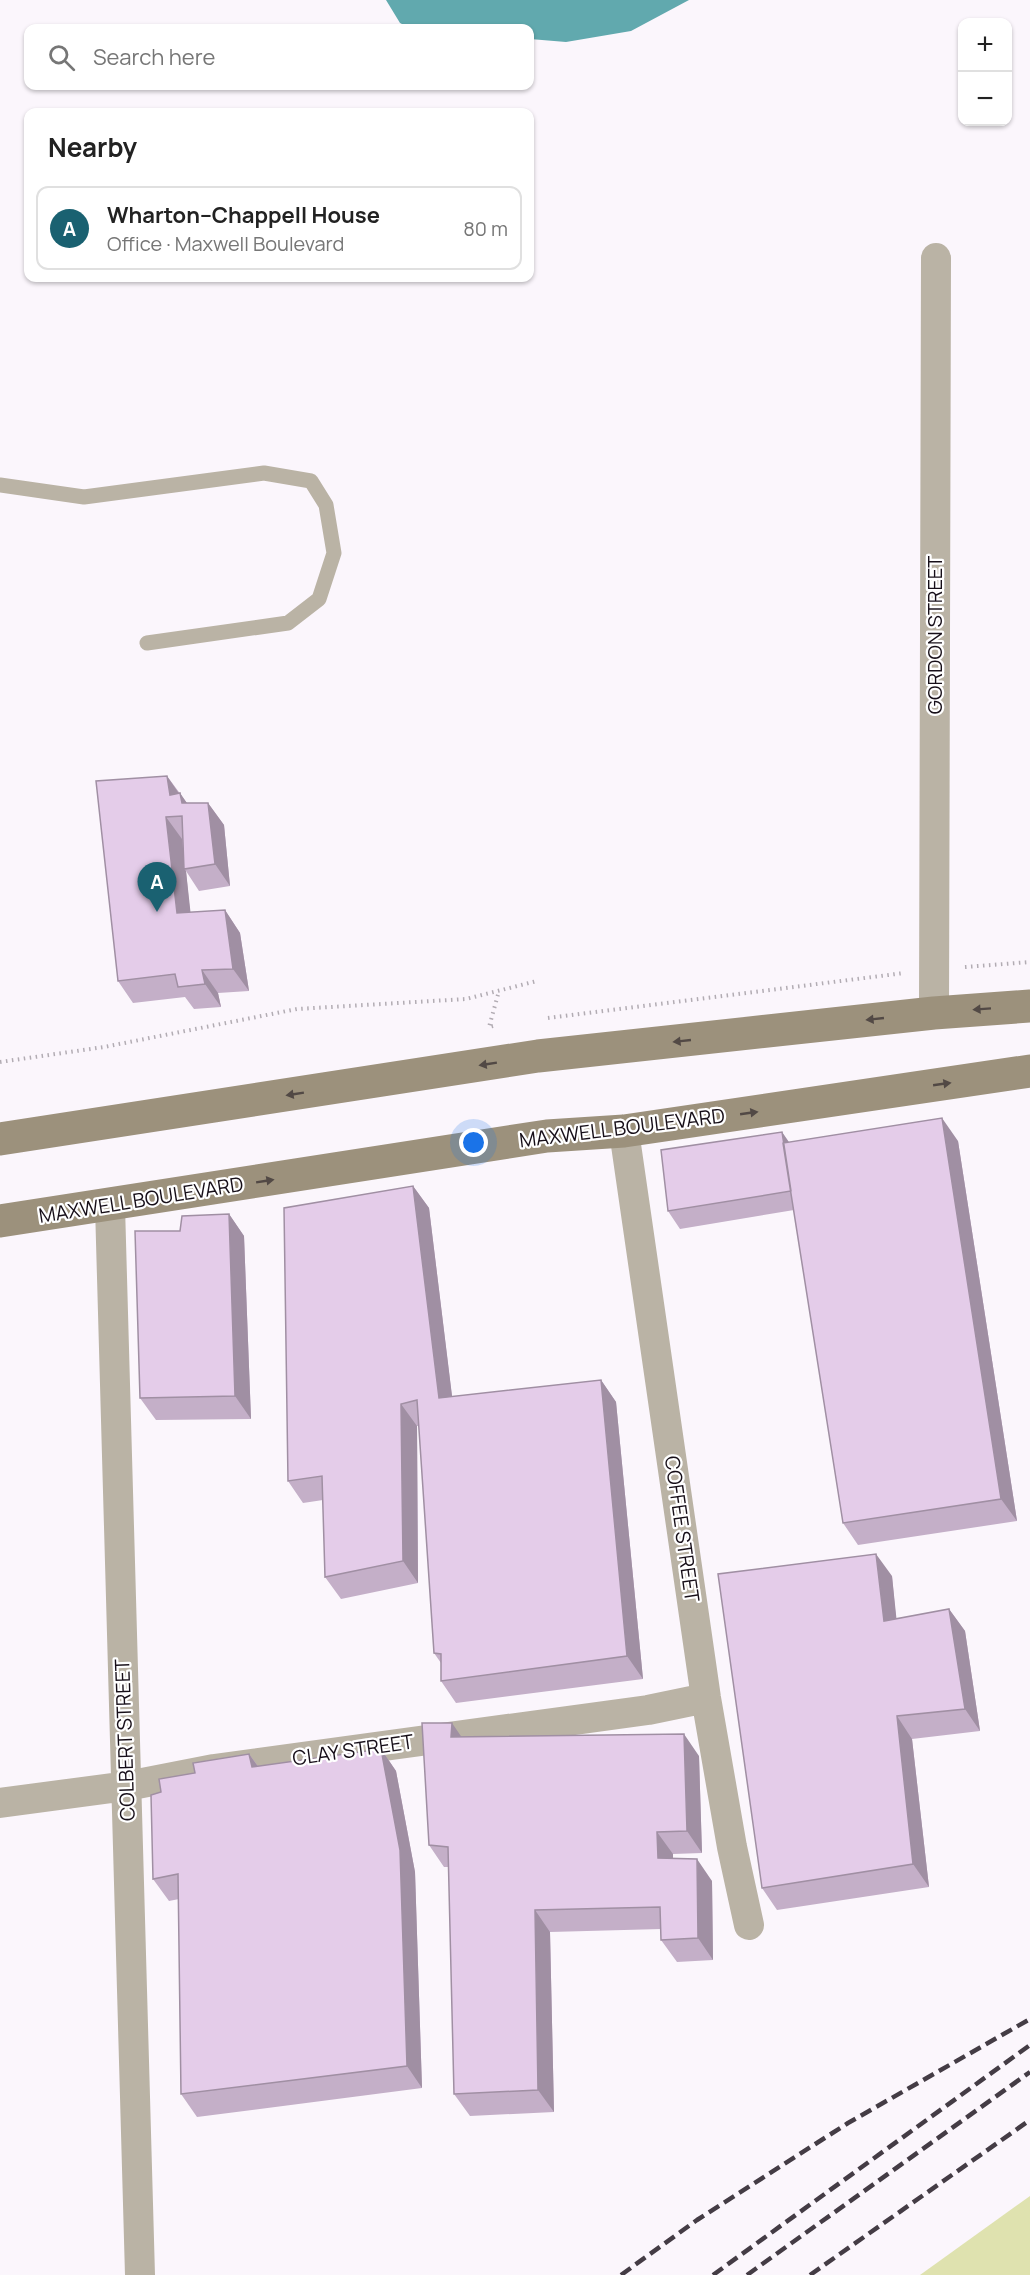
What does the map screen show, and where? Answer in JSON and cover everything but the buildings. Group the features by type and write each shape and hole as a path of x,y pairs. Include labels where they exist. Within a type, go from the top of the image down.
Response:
{"main road":[{"path":"0,1139 538,1056 934,1013 1030,1006"},
{"name":"MAXWELL BOULEVARD","path":"0,1221 110,1206 547,1136 624,1131 1030,1071"}],"street":[{"name":"GORDON STREET","path":"934,1013 936,258"},
{"name":"COFFEE STREET","path":"624,1131 706,1698 732,1847 749,1924"},
{"name":"COLBERT STREET","path":"110,1206 140,2275"},
{"name":"CLAY STREET","path":"0,1803 127,1786 214,1768 648,1710 706,1698"}],"lane":[{"path":"0,485 84,497 264,473 310,481 326,505 334,553 319,599 288,623 147,643"}],"path":[{"path":"538,1020 934,969 1030,962"},
{"path":"0,1062 104,1047 297,1009 466,999 537,981"},
{"path":"499,991 489,1027 499,1026"}],"green space":[{"path":"1030,2196 1030,2275 920,2275"}],"water":[{"path":"386,0 689,0 631,31 566,42 534,39 534,24 400,23"}],"railway":[{"path":"621,2275 697,2220 848,2123 1030,2019"},
{"path":"713,2275 1030,2045"},
{"path":"747,2275 1030,2072"},
{"path":"810,2275 1030,2120"}],"place":[{"name":"Wharton–Chappell House","path":"157,912"}]}
